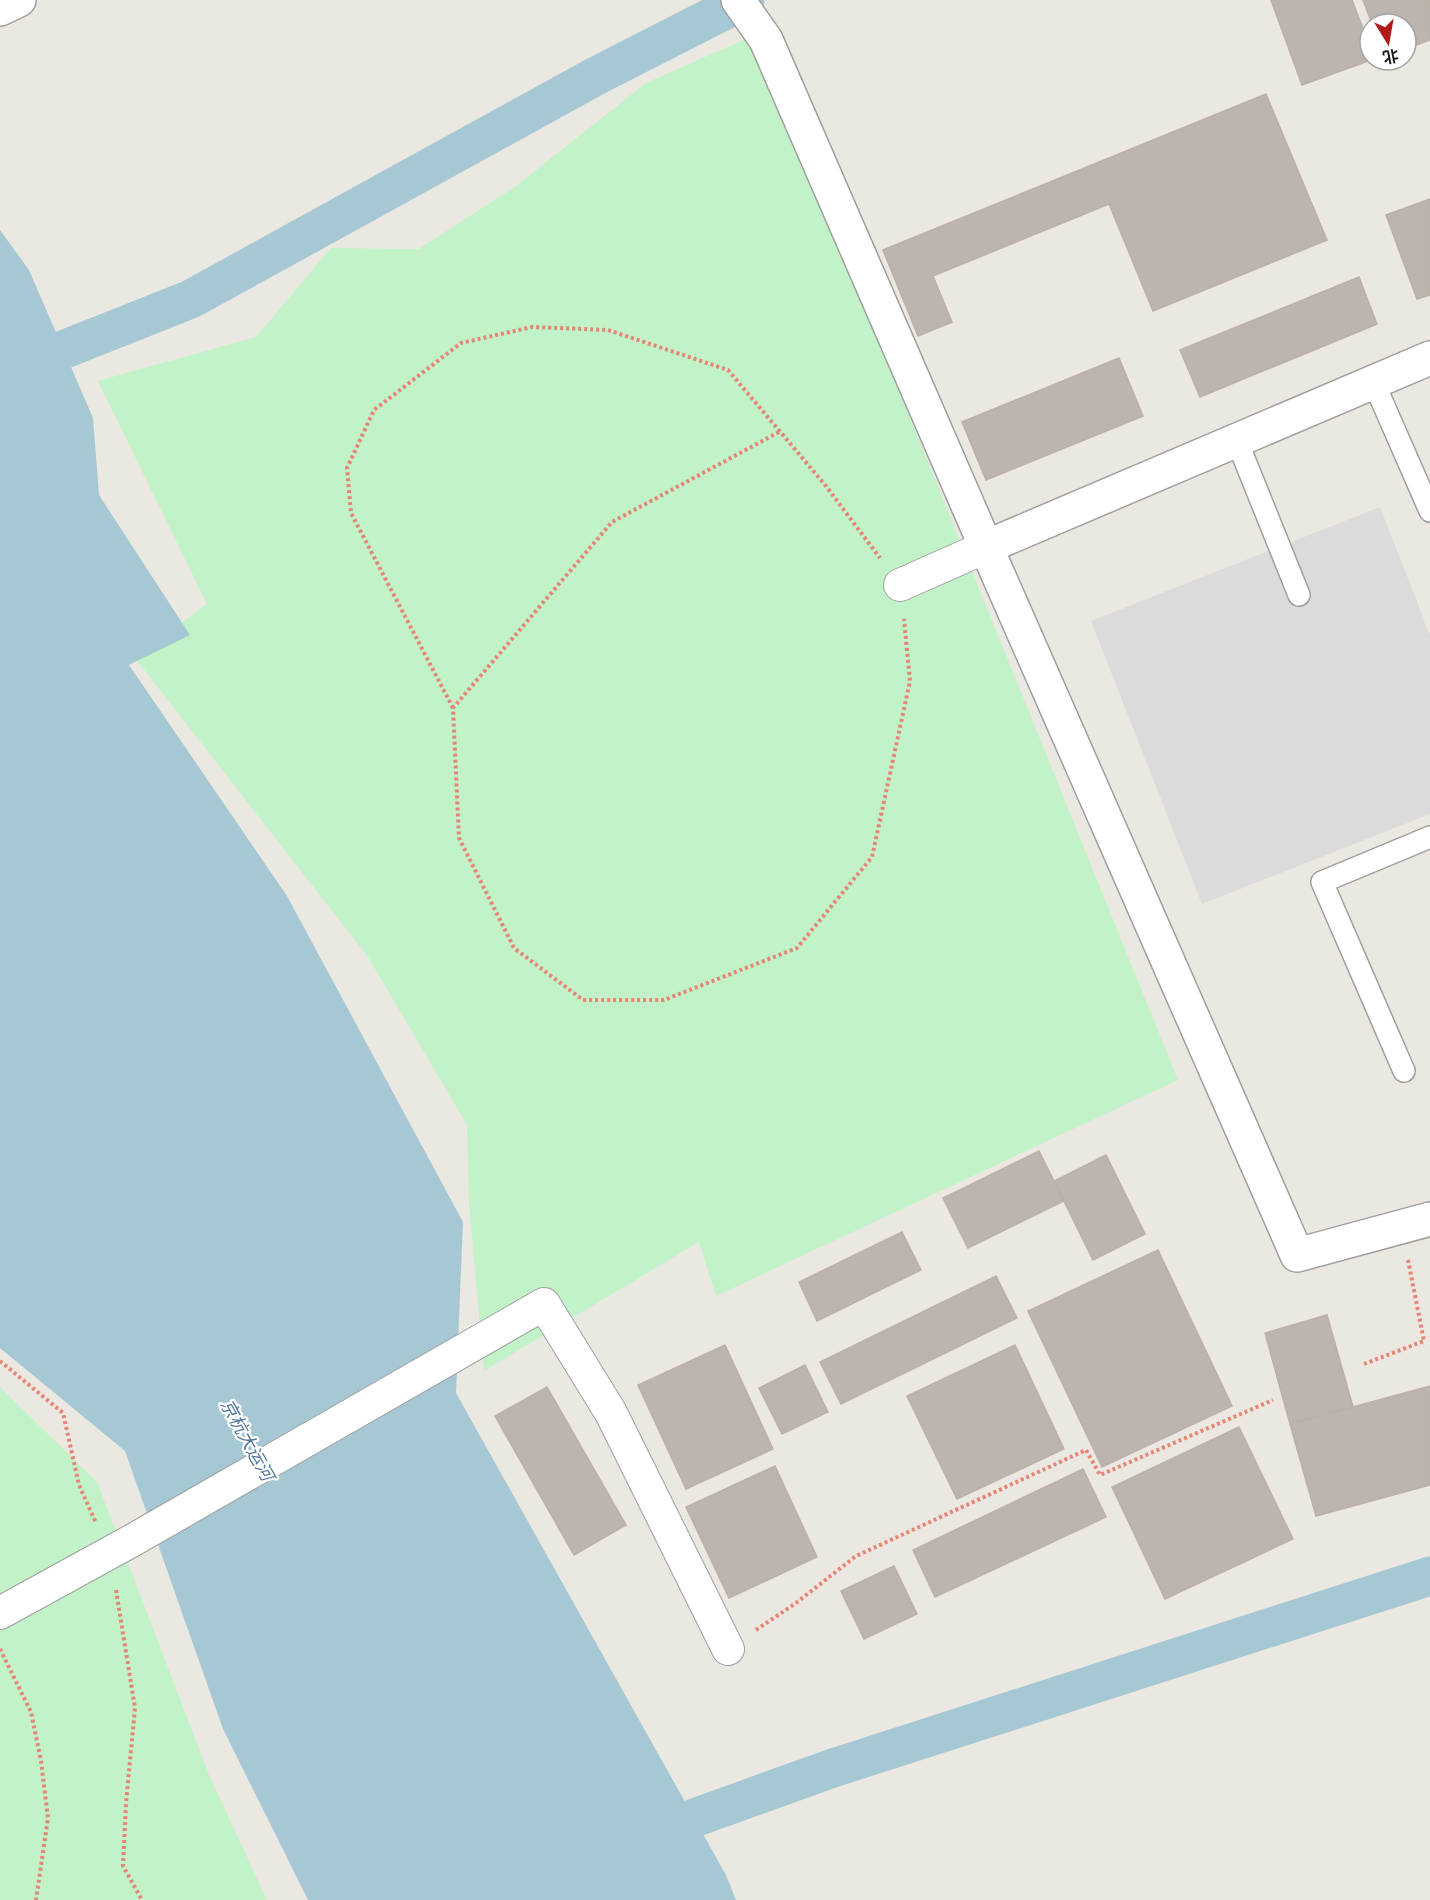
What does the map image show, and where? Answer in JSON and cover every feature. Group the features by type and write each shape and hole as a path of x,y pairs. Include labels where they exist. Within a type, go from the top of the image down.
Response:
{"street":[{"path":"0,9 19,0"},
{"path":"738,0 766,40 1297,1255 1415,1223"},
{"path":"900,585 1430,358"},
{"path":"0,1613 121,1547 544,1304 611,1413 728,1649"}],"lane":[{"path":"1374,383 1430,511"},
{"path":"1237,441 1299,595"},
{"path":"1404,1071 1322,882 1430,837"}],"path":[{"path":"532,327 608,330 729,370 779,432 826,486 900,585 910,681 872,857 797,948 664,1000 583,1000 514,948 459,838 453,708 351,513 347,468 374,410 461,343 532,327"},
{"path":"453,708 612,522 779,432"},
{"path":"1364,1364 1424,1341 1415,1223"},
{"path":"0,1361 63,1413 79,1485 121,1547 135,1708 123,1866 142,1900"},
{"path":"728,1649 796,1603 856,1556 1044,1469 1086,1450 1100,1475 1273,1400"},
{"path":"0,1649 30,1712 41,1761 48,1818 36,1900"}],"green space":[{"path":"755,35 1178,1080 716,1296 699,1242 484,1371 469,1203 467,1125 368,957 135,658 207,604 98,381 256,337 331,248 419,249 516,186 646,83"},
{"path":"0,1387 97,1482 209,1775 267,1900 0,1900"}],"shaded area":[{"path":"1380,507 1430,635 1430,814 1202,904 1091,621"}],"water":[{"name":"京杭大运河","path":"0,230 29,270 93,418 99,495 190,635 129,665 287,896 463,1222 456,1393 726,1875 736,1900 308,1900 223,1729 125,1451 0,1348"}],"building":[{"path":"1271,0 1352,0 1358,16 1358,65 1302,85"},
{"path":"1363,0 1430,0 1430,40 1418,44 1418,12 1368,12"},
{"path":"1266,94 1327,240 1153,311 1109,204 933,276 952,322 918,336 883,250"},
{"path":"1430,199 1430,295 1417,299 1386,215"},
{"path":"1359,277 1377,324 1200,397 1180,350"},
{"path":"1119,358 1143,416 986,480 962,422"},
{"path":"1039,1151 1064,1201 968,1248 943,1198"},
{"path":"1106,1155 1145,1234 1093,1260 1054,1181"},
{"path":"902,1232 921,1270 817,1321 799,1282"},
{"path":"1158,1250 1232,1406 1102,1467 1028,1311"},
{"path":"996,1276 1017,1318 841,1404 820,1362"},
{"path":"1327,1315 1353,1407 1290,1424 1265,1333"},
{"path":"725,1345 773,1449 686,1489 638,1385"},
{"path":"1015,1345 1064,1449 957,1499 907,1396"},
{"path":"805,1365 828,1412 782,1434 759,1388"},
{"path":"1430,1386 1430,1485 1316,1516 1290,1424"},
{"path":"547,1387 626,1525 574,1555 495,1416"},
{"path":"1239,1427 1293,1539 1165,1599 1112,1487"},
{"path":"775,1466 817,1557 729,1598 686,1507"},
{"path":"1083,1469 1106,1517 935,1597 913,1550"},
{"path":"894,1566 917,1614 864,1639 841,1591"}],"waterway":[{"path":"0,375 191,299 596,76 745,0"},
{"path":"556,1900 694,1818 833,1768 1430,1576"}]}
